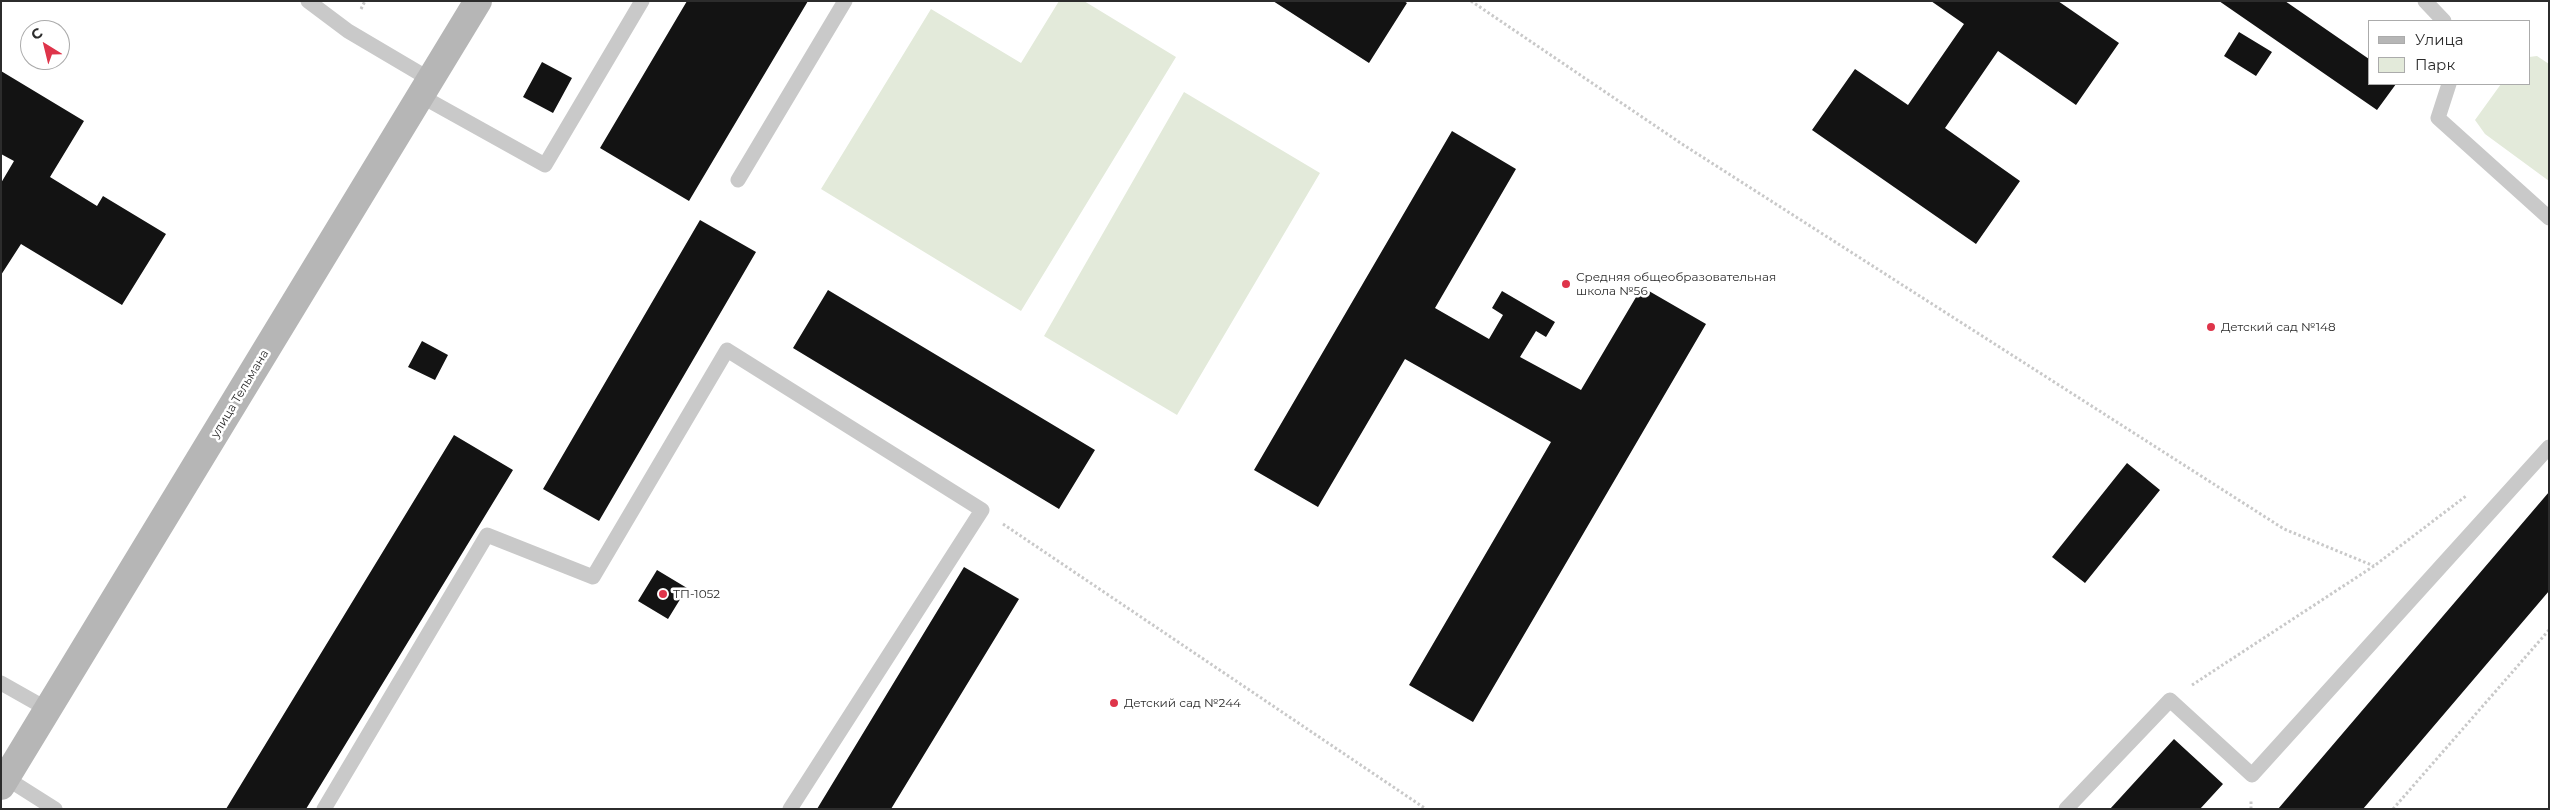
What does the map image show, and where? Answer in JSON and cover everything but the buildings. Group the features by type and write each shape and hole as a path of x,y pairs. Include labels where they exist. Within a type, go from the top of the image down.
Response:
{"main road":[{"name":"улица Тельмана","path":"4,782 478,1"}],"lane":[{"path":"308,1 426,88 545,165 642,1"},
{"path":"738,180 845,1"},
{"path":"2425,1 2443,20"},
{"path":"2450,85 2438,118 2549,218"},
{"path":"324,809 487,535 593,577 727,350 982,510 790,809"},
{"path":"2066,809 2170,700 2252,775 2549,446"},
{"path":"1,683 47,709"},
{"path":"4,782 55,809"}],"path":[{"path":"1471,1 1682,144 2284,529 2374,566"},
{"path":"2170,700 2374,566 2469,494"},
{"path":"982,510 1426,809"},
{"path":"2393,809 2549,630"}],"green space":[{"path":"1059,1 1084,1 1176,57 1021,311 821,189 931,9 1021,63"},
{"path":"2537,56 2549,64 2549,181 2485,134 2475,120 2500,85 2530,85 2530,57"},
{"path":"1184,92 1320,173 1177,415 1044,336"}],"place":[{"name":"Средняя общеобразовательная школа №56","path":"1566,284"},
{"name":"Детский сад №148","path":"2211,327"},
{"name":"ТП-1052","path":"663,594"},
{"name":"Детский сад №244","path":"1114,703"}]}
